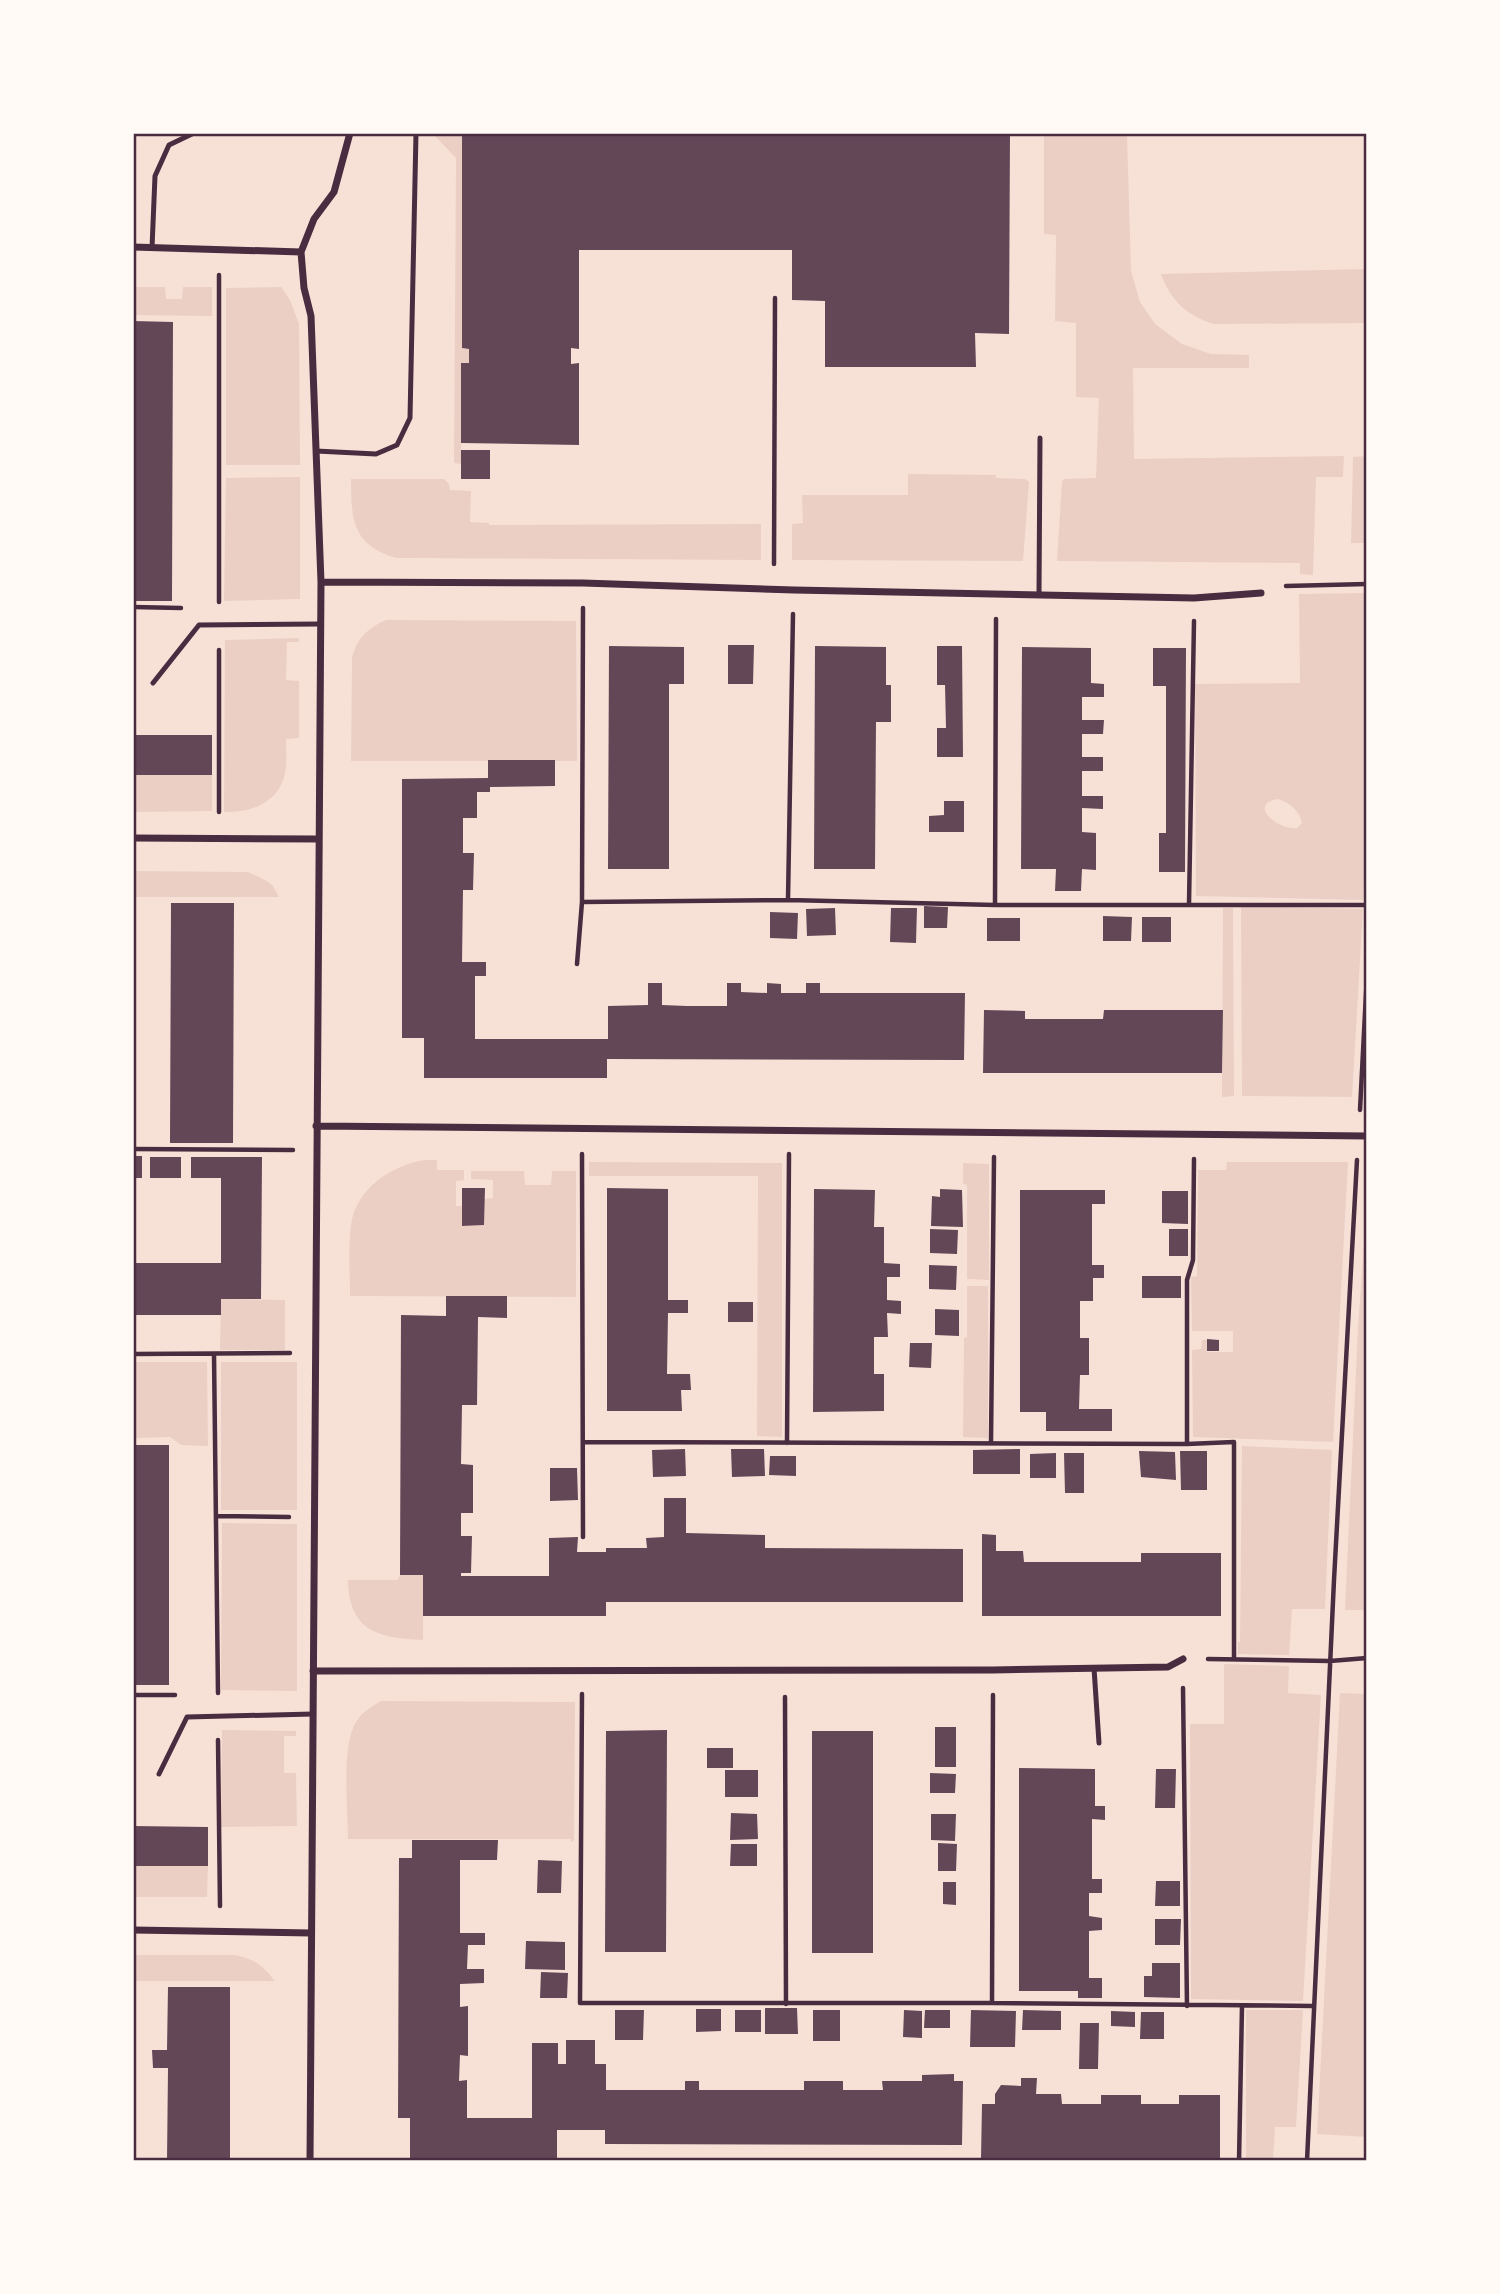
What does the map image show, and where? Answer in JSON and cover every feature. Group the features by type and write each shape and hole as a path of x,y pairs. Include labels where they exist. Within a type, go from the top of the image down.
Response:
{"street":[{"path":"310,2161 321,582 311,316 304,288 301,252 314,219 334,192 350,133"},
{"path":"133,247 301,252"},
{"path":"321,582 583,583 774,590 1194,598 1261,593"},
{"path":"133,838 319,839"},
{"path":"316,1126 1363,1137"},
{"path":"313,1671 993,1670 1168,1667 1183,1660"},
{"path":"133,1930 311,1933"}],"lane":[{"path":"152,248 155,176 169,145 194,133"},
{"path":"316,451 376,454 397,445 410,418 416,133"},
{"path":"1039,595 1040,438"},
{"path":"153,684 199,625 320,624"},
{"path":"1094,1668 1099,1743"},
{"path":"159,1774 187,1717 313,1714"}],"path":[{"path":"219,250 219,838"},
{"path":"774,590 775,298"},
{"path":"577,964 582,902 583,583"},
{"path":"1261,593 1290,584 1367,584"},
{"path":"788,900 794,590"},
{"path":"995,905 996,594"},
{"path":"1189,904 1194,598"},
{"path":"133,607 182,608"},
{"path":"582,902 788,900 995,905 1367,905"},
{"path":"1307,2161 1330,1661 1363,1137 1367,974"},
{"path":"582,1128 583,1537"},
{"path":"786,1443 789,1131"},
{"path":"991,1443 995,1133"},
{"path":"1187,1444 1187,1280 1193,1260 1195,1134"},
{"path":"133,1149 315,1150"},
{"path":"133,1354 315,1353"},
{"path":"214,1354 220,1932"},
{"path":"583,1442 1234,1442 1234,1659"},
{"path":"216,1516 314,1518"},
{"path":"1187,2006 1183,1660 1330,1661 1367,1658"},
{"path":"785,1670 786,2004"},
{"path":"992,2003 993,1670"},
{"path":"583,1671 580,2003 1313,2006"},
{"path":"1239,2161 1242,2006"}],"shaded area":[{"path":"432,133 462,133 462,348 469,349 469,363 461,363 461,464 454,463 456,158"},
{"path":"1044,133 1127,133 1131,271 1140,302 1155,324 1182,344 1211,354 1249,355 1249,368 1133,368 1134,459 1344,456 1343,477 1316,477 1313,575 1300,574 1300,563 1057,561 1062,481 1096,478 1099,398 1076,397 1076,323 1055,321 1056,235 1044,234"},
{"path":"1367,269 1367,323 1214,324 1196,317 1181,306 1161,274"},
{"path":"133,287 165,287 166,299 182,299 183,287 212,287 212,316 133,315"},
{"path":"281,287 290,300 299,324 300,465 226,465 226,288"},
{"path":"1367,456 1367,543 1351,543 1353,457"},
{"path":"908,474 996,475 996,478 1025,479 1029,482 1023,561 792,560 792,524 803,523 802,495 908,495"},
{"path":"300,477 300,599 224,601 226,478"},
{"path":"351,479 444,479 450,490 471,491 470,522 489,525 761,524 761,560 396,558 381,553 362,538 354,518"},
{"path":"1367,593 1367,833 1363,900 1196,896 1195,684 1300,683 1299,594","holes":["1282,800 1299,815 1302,823 1297,828 1289,828 1274,821 1265,811 1269,802"]},
{"path":"386,620 576,621 577,761 351,761 352,658 364,634"},
{"path":"299,638 299,642 287,642 286,680 299,681 299,738 286,739 286,769 282,783 270,799 254,808 224,812 225,640"},
{"path":"133,775 212,775 212,811 133,812"},
{"path":"133,871 248,872 267,881 279,897 133,897"},
{"path":"1241,906 1363,909 1352,1097 1242,1096"},
{"path":"1223,908 1233,908 1234,1096 1222,1097"},
{"path":"424,1160 437,1160 437,1170 464,1170 464,1180 456,1181 456,1206 462,1206 463,1226 484,1225 484,1199 493,1198 493,1180 471,1179 471,1171 524,1171 525,1185 551,1185 552,1171 576,1171 576,1297 350,1296 350,1234 354,1212 360,1200 367,1190 387,1174"},
{"path":"589,1162 782,1163 782,1437 757,1436 758,1176 589,1176"},
{"path":"1227,1162 1348,1162 1333,1442 1193,1437 1192,1350 1201,1349 1202,1340 1207,1340 1207,1352 1233,1352 1233,1331 1192,1331 1191,1277 1197,1276 1198,1170 1226,1170"},
{"path":"963,1163 989,1164 989,1280 967,1279 967,1185 963,1184"},
{"path":"1367,1200 1367,1610 1345,1610 1358,1328"},
{"path":"967,1286 988,1286 988,1438 963,1437"},
{"path":"221,1299 285,1300 285,1350 220,1350"},
{"path":"133,1362 207,1362 208,1446 181,1445 170,1437 133,1438"},
{"path":"221,1362 297,1362 297,1510 221,1510"},
{"path":"1242,1446 1332,1450 1325,1609 1292,1609 1289,1655 1238,1654"},
{"path":"222,1523 297,1524 297,1691 221,1690"},
{"path":"400,1575 423,1575 423,1640 380,1634 369,1629 354,1611 348,1580 398,1580"},
{"path":"1224,1664 1289,1666 1288,1693 1321,1695 1303,2001 1191,1999 1190,1724 1224,1724"},
{"path":"1340,1693 1367,1694 1367,2137 1317,2134"},
{"path":"381,1701 575,1702 574,1841 348,1839 347,1762 351,1733 361,1715"},
{"path":"222,1730 296,1731 296,1736 284,1736 284,1773 296,1773 297,1826 221,1827"},
{"path":"133,1866 208,1866 207,1897 133,1897"},
{"path":"133,1955 234,1955 258,1964 275,1981 133,1981"},
{"path":"1246,2010 1303,2010 1296,2127 1275,2127 1273,2161 1246,2161"}],"building":[{"path":"462,133 1010,134 1009,334 975,333 976,367 825,367 825,301 792,300 792,250 579,250 579,349 571,348 571,364 579,363 579,445 461,443 461,363 469,363 469,349 462,348"},
{"path":"133,321 173,322 172,601 133,601"},
{"path":"461,450 490,450 490,479 461,479"},
{"path":"728,645 754,645 753,684 728,684"},
{"path":"609,646 684,647 684,684 669,684 669,869 608,869"},
{"path":"815,646 886,647 886,685 891,685 891,722 876,722 875,869 814,869"},
{"path":"937,646 962,646 963,757 937,757 937,728 946,728 945,685 937,685"},
{"path":"1022,647 1091,648 1091,683 1104,684 1104,697 1082,697 1082,720 1104,720 1103,734 1082,734 1082,757 1103,757 1103,771 1082,771 1082,796 1103,796 1103,809 1082,808 1082,832 1096,833 1096,870 1082,869 1081,891 1055,891 1056,869 1021,869"},
{"path":"1153,648 1186,648 1185,872 1159,872 1159,833 1166,833 1166,686 1153,686"},
{"path":"133,735 212,735 212,775 133,775"},
{"path":"488,760 555,760 555,786 490,787 490,792 477,792 477,818 463,818 463,853 474,853 473,890 463,890 462,962 486,962 486,976 475,976 475,1039 608,1039 608,1006 648,1005 648,983 662,983 662,1005 727,1006 727,983 741,983 741,992 767,993 767,983 781,984 781,993 806,993 806,983 820,983 820,993 965,993 964,1060 607,1059 607,1078 424,1078 424,1038 402,1038 402,779 488,778"},
{"path":"944,801 964,801 964,832 929,832 929,816 944,815"},
{"path":"171,903 234,903 233,1143 170,1143"},
{"path":"924,906 948,907 947,928 924,928"},
{"path":"835,908 836,935 807,936 806,909"},
{"path":"891,908 917,908 916,943 890,942"},
{"path":"770,912 798,913 797,939 770,938"},
{"path":"1103,916 1132,917 1131,941 1103,941"},
{"path":"1142,917 1171,917 1171,942 1142,942"},
{"path":"987,918 1020,918 1020,941 987,941"},
{"path":"984,1010 1025,1011 1025,1019 1103,1019 1104,1010 1223,1010 1222,1073 983,1073"},
{"path":"133,1156 142,1156 142,1178 133,1178"},
{"path":"150,1157 181,1157 181,1178 150,1178"},
{"path":"191,1157 262,1157 261,1299 221,1299 221,1315 133,1315 133,1263 221,1263 221,1178 191,1178"},
{"path":"462,1188 485,1188 484,1225 462,1226"},
{"path":"607,1188 668,1189 668,1300 688,1300 688,1313 668,1313 667,1374 690,1374 691,1390 681,1390 682,1411 607,1411"},
{"path":"814,1189 875,1190 874,1227 884,1227 884,1263 900,1264 900,1277 887,1277 887,1300 901,1301 901,1314 887,1313 888,1337 874,1337 874,1374 884,1374 884,1411 813,1412"},
{"path":"940,1189 962,1190 963,1227 931,1226 932,1196 940,1197"},
{"path":"1020,1190 1105,1190 1105,1204 1092,1204 1092,1265 1104,1265 1104,1278 1093,1278 1093,1301 1080,1301 1080,1338 1089,1338 1089,1375 1080,1375 1079,1409 1112,1409 1112,1431 1046,1431 1046,1412 1020,1412"},
{"path":"1162,1191 1188,1191 1188,1224 1162,1223"},
{"path":"930,1229 958,1230 957,1254 930,1253"},
{"path":"1169,1229 1188,1229 1188,1256 1169,1256"},
{"path":"929,1265 957,1266 956,1290 929,1289"},
{"path":"1142,1276 1181,1276 1181,1298 1142,1298"},
{"path":"446,1296 507,1296 507,1318 478,1317 477,1405 462,1405 461,1464 473,1465 473,1513 461,1513 461,1536 472,1536 471,1573 461,1573 461,1576 549,1576 549,1538 578,1537 577,1552 606,1552 606,1548 647,1548 646,1538 664,1537 664,1498 686,1498 686,1533 765,1535 765,1548 963,1549 963,1602 606,1602 606,1616 423,1616 423,1575 400,1575 401,1315 446,1316"},
{"path":"728,1302 753,1302 753,1322 728,1322"},
{"path":"935,1309 959,1310 959,1336 935,1335"},
{"path":"1207,1339 1219,1340 1219,1351 1207,1351"},
{"path":"910,1343 932,1343 931,1368 909,1367"},
{"path":"133,1445 169,1445 169,1685 133,1685"},
{"path":"685,1449 686,1476 653,1477 652,1450"},
{"path":"731,1449 764,1449 765,1476 732,1477"},
{"path":"1020,1449 1020,1474 973,1474 973,1450"},
{"path":"1139,1451 1175,1452 1176,1480 1141,1477"},
{"path":"1180,1451 1207,1451 1207,1490 1181,1490"},
{"path":"1056,1453 1056,1478 1030,1478 1030,1454"},
{"path":"1064,1453 1084,1453 1084,1493 1065,1493"},
{"path":"770,1456 796,1456 796,1476 769,1475"},
{"path":"550,1468 577,1468 578,1500 550,1501"},
{"path":"982,1534 996,1535 996,1551 1023,1551 1024,1562 1141,1562 1141,1553 1221,1553 1221,1616 982,1616"},
{"path":"935,1727 956,1727 956,1767 935,1767"},
{"path":"667,1730 666,1952 605,1952 606,1731"},
{"path":"812,1731 873,1731 873,1953 812,1953"},
{"path":"707,1748 733,1748 733,1768 707,1768"},
{"path":"1019,1768 1095,1769 1095,1806 1105,1806 1105,1820 1092,1819 1092,1879 1102,1879 1102,1893 1089,1893 1089,1916 1102,1918 1102,1930 1089,1931 1089,1978 1102,1978 1102,1998 1078,1998 1078,1991 1019,1991"},
{"path":"1156,1769 1176,1769 1175,1808 1155,1808"},
{"path":"725,1770 758,1770 758,1797 725,1797"},
{"path":"930,1773 956,1774 955,1793 930,1793"},
{"path":"731,1813 757,1814 758,1839 730,1840"},
{"path":"931,1814 956,1814 955,1841 931,1840"},
{"path":"133,1826 208,1827 208,1866 133,1866"},
{"path":"412,1840 498,1840 497,1860 460,1860 460,1933 485,1933 485,1945 468,1945 467,1969 484,1969 484,1983 460,1984 460,2007 468,2006 468,2056 460,2055 459,2081 467,2080 467,2118 532,2118 532,2043 558,2043 558,2064 566,2064 566,2040 595,2040 595,2064 606,2064 606,2090 685,2090 685,2081 699,2081 699,2090 804,2090 804,2081 843,2081 843,2090 883,2090 882,2081 922,2081 922,2075 954,2074 954,2081 963,2081 962,2145 605,2144 605,2130 557,2130 557,2158 410,2158 410,2118 398,2118 399,1858 412,1858"},
{"path":"938,1843 957,1844 956,1871 938,1871"},
{"path":"731,1844 757,1844 757,1866 730,1866"},
{"path":"538,1860 562,1861 561,1893 537,1893"},
{"path":"1156,1881 1180,1881 1180,1906 1155,1906"},
{"path":"943,1882 956,1882 956,1905 943,1904"},
{"path":"1155,1919 1181,1919 1180,1945 1155,1945"},
{"path":"526,1941 565,1942 565,1970 525,1969"},
{"path":"1152,1963 1180,1963 1180,1998 1144,1997 1144,1976 1152,1976"},
{"path":"541,1972 568,1973 567,1998 540,1998"},
{"path":"168,1987 230,1987 230,2161 167,2161 168,2068 153,2068 152,2050 167,2050"},
{"path":"765,2008 797,2008 798,2034 765,2034"},
{"path":"696,2009 721,2009 721,2031 696,2032"},
{"path":"615,2010 644,2010 643,2040 615,2040"},
{"path":"735,2010 761,2010 761,2032 735,2032"},
{"path":"813,2010 840,2010 840,2041 813,2041"},
{"path":"904,2010 922,2011 922,2038 903,2037"},
{"path":"925,2010 950,2010 950,2028 924,2028"},
{"path":"971,2010 1016,2011 1015,2047 970,2047"},
{"path":"1023,2010 1061,2011 1061,2030 1022,2030"},
{"path":"1111,2011 1135,2012 1135,2027 1111,2026"},
{"path":"1141,2012 1164,2012 1164,2039 1140,2039"},
{"path":"1080,2023 1099,2023 1098,2069 1079,2069"},
{"path":"1021,2078 1037,2078 1036,2094 1061,2094 1062,2104 1101,2104 1101,2095 1141,2095 1141,2104 1179,2104 1179,2095 1220,2095 1220,2159 981,2158 982,2104 995,2104 995,2094 1001,2085 1021,2086"}]}
